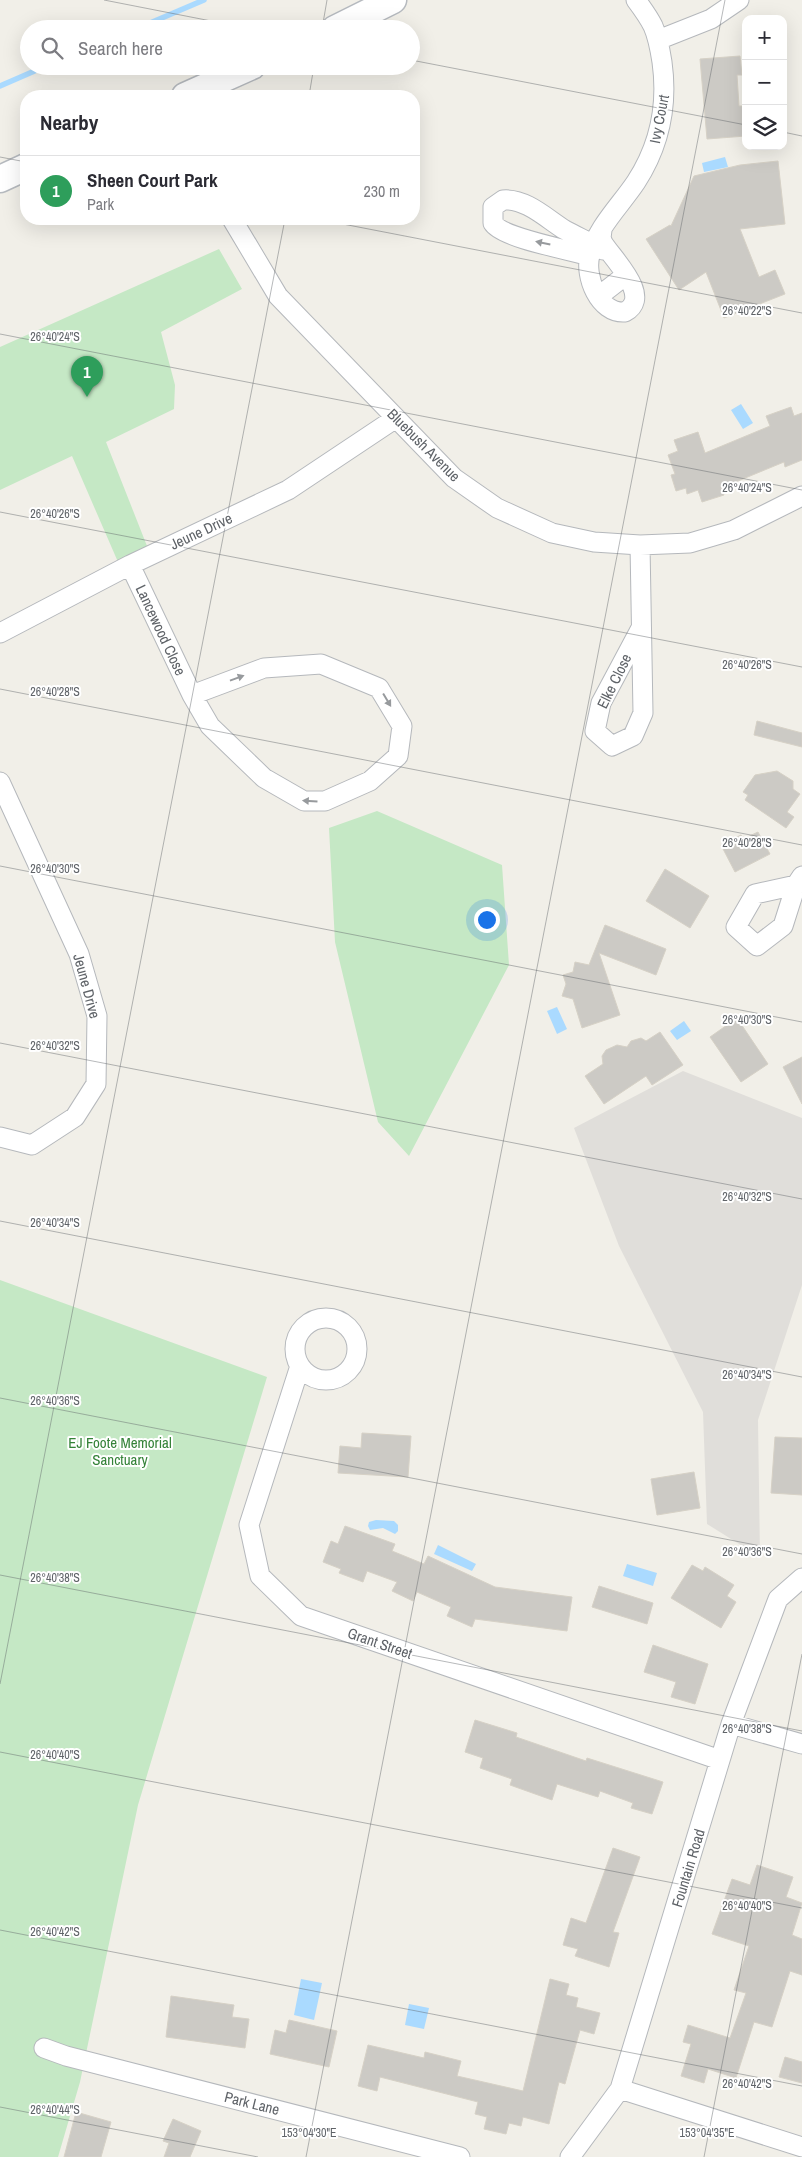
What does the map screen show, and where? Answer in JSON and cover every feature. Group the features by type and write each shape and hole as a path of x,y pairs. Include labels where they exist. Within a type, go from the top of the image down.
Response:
{"street":[{"path":"353,20 393,0"},
{"name":"Ivy Court","path":"599,246 638,180 657,140 665,98 664,76 658,40 650,20 636,0"},
{"path":"658,40 711,19 739,0"},
{"path":"198,90 232,75"},
{"path":"0,179 20,170"},
{"path":"599,246 512,235 494,225 492,217 493,207 505,200 524,204 599,246 626,275 635,290 634,299 629,310 622,313 607,306 598,296 589,274 599,246"},
{"path":"512,235 524,204"},
{"name":"Bluebush Avenue","path":"236,225 278,296 454,478 497,508 552,533 594,542 640,546 690,543 734,530 802,496"},
{"path":"598,296 626,275"},
{"name":"Jeune Drive","path":"0,633 130,565 288,490 396,418"},
{"name":"Elke Close","path":"640,546 642,628 643,713 633,736 612,746 595,731 600,703 642,628"},
{"name":"Lancewood Close","path":"130,565 192,695 210,726 264,778 304,802 326,801 370,781 398,756 402,726 379,688 321,664 264,668 192,695"},
{"name":"Jeune Drive","path":"0,782 79,954 97,1016 96,1084 75,1117 32,1145 0,1137"},
{"name":"Grant Street","path":"300,1366 249,1525 260,1576 301,1616 720,1760"},
{"name":"Fountain Road","path":"570,2157 620,2089 732,1724 778,1599 802,1578"},
{"path":"732,1724 802,1744"},
{"name":"Park Lane","path":"44,2048 66,2056 460,2157"},
{"path":"620,2089 802,2147"}],"shaded area":[{"path":"683,1071 802,1118 802,1285 758,1420 760,1557 707,1524 703,1412 619,1246 574,1128"}],"green space":[{"path":"219,249 242,289 161,332 175,385 174,409 106,442 147,546 118,562 72,456 0,490 0,347"},
{"path":"377,811 502,865 509,965 409,1156 378,1122 335,942 329,828"},
{"name":"EJ Foote Memorial Sanctuary","path":"0,1280 267,1377 138,1805 80,2082 58,2157 0,2157"}],"water":[{"path":"725,157 728,167 704,172 702,163"},
{"path":"741,404 753,423 743,429 731,410"},
{"path":"557,1007 567,1029 557,1034 547,1011"},
{"path":"684,1021 691,1031 677,1040 670,1031"},
{"path":"376,1520 394,1521 398,1525 398,1531 395,1534 383,1528 370,1530 369,1522"},
{"path":"438,1545 476,1564 472,1571 434,1554"},
{"path":"627,1564 657,1573 653,1586 623,1576"},
{"path":"301,1979 322,1983 314,2020 294,2015"},
{"path":"409,2004 429,2008 424,2029 405,2025"}],"building":[{"path":"740,56 742,75 737,75 739,106 742,106 742,136 707,139 700,59"},
{"path":"778,161 785,224 740,229 759,277 775,270 785,294 724,318 706,272 679,290 646,239 671,226 694,176 740,165"},
{"path":"791,407 794,416 802,413 802,460 785,467 784,462 721,488 724,495 702,502 698,490 687,494 686,488 676,491 671,475 675,474 668,455 678,451 674,440 698,432 705,453 770,426 766,416"},
{"path":"757,721 802,733 802,747 754,735"},
{"path":"777,771 793,781 793,789 800,794 787,812 794,817 786,828 745,800 748,795 743,792 755,775"},
{"path":"758,832 770,854 735,872 721,845 741,835 743,839"},
{"path":"665,869 709,896 690,928 646,901"},
{"path":"605,925 666,949 656,975 599,953 620,1015 582,1028 573,999 562,996 566,984 563,975 573,972 575,962 589,965"},
{"path":"737,1018 768,1064 741,1082 710,1037"},
{"path":"660,1032 683,1065 652,1085 646,1076 604,1104 585,1076 603,1064 602,1056 606,1050 617,1045 627,1047 631,1041 641,1038 646,1041"},
{"path":"802,1057 802,1104 783,1067"},
{"path":"362,1433 411,1436 408,1477 338,1473 340,1446 361,1448"},
{"path":"775,1437 802,1438 802,1495 771,1493"},
{"path":"694,1472 700,1508 657,1515 651,1479"},
{"path":"345,1526 395,1544 392,1551 424,1564 428,1556 495,1587 572,1597 567,1631 475,1619 472,1627 447,1616 451,1607 417,1592 413,1601 392,1591 397,1582 367,1571 363,1582 339,1573 341,1569 323,1562 331,1541 338,1544"},
{"path":"692,1565 703,1571 705,1567 734,1585 727,1596 736,1602 721,1628 671,1598"},
{"path":"599,1586 653,1603 647,1624 592,1607"},
{"path":"653,1645 708,1664 695,1704 671,1697 676,1682 644,1672"},
{"path":"475,1720 517,1733 516,1737 586,1761 587,1758 663,1782 652,1814 631,1808 633,1803 600,1791 598,1797 557,1784 552,1800 510,1785 512,1779 480,1768 483,1758 465,1752"},
{"path":"613,1848 640,1857 613,1932 619,1933 609,1967 575,1956 578,1949 563,1945 571,1918 586,1923"},
{"path":"757,1865 793,1877 786,1897 802,1903 792,1935 802,1939 802,1975 790,1971 772,2027 754,2022 736,2078 708,2069 704,2083 681,2076 691,2044 683,2042 688,2025 730,2038 746,1993 734,1990 749,1946 712,1934 732,1879 750,1885"},
{"path":"550,1979 569,1984 566,1995 578,1998 576,2007 600,2013 594,2034 580,2030 565,2084 559,2082 549,2124 523,2117 521,2126 509,2123 506,2134 484,2129 487,2117 475,2114 478,2102 380,2077 377,2091 358,2086 368,2045 424,2058 425,2052 461,2061 457,2076 523,2091"},
{"path":"171,1996 234,2005 232,2017 249,2019 245,2048 166,2037"},
{"path":"289,2020 337,2031 329,2067 270,2054 275,2030 286,2033"},
{"path":"785,2057 802,2062 802,2083 779,2077"},
{"path":"76,2112 111,2122 101,2157 64,2157"},
{"path":"173,2119 201,2131 190,2157 164,2157 169,2143 163,2141"}],"waterway":[{"path":"157,20 204,0"},
{"path":"0,86 25,75"}],"place":[{"name":"Sheen Court Park","path":"87,397"}]}
